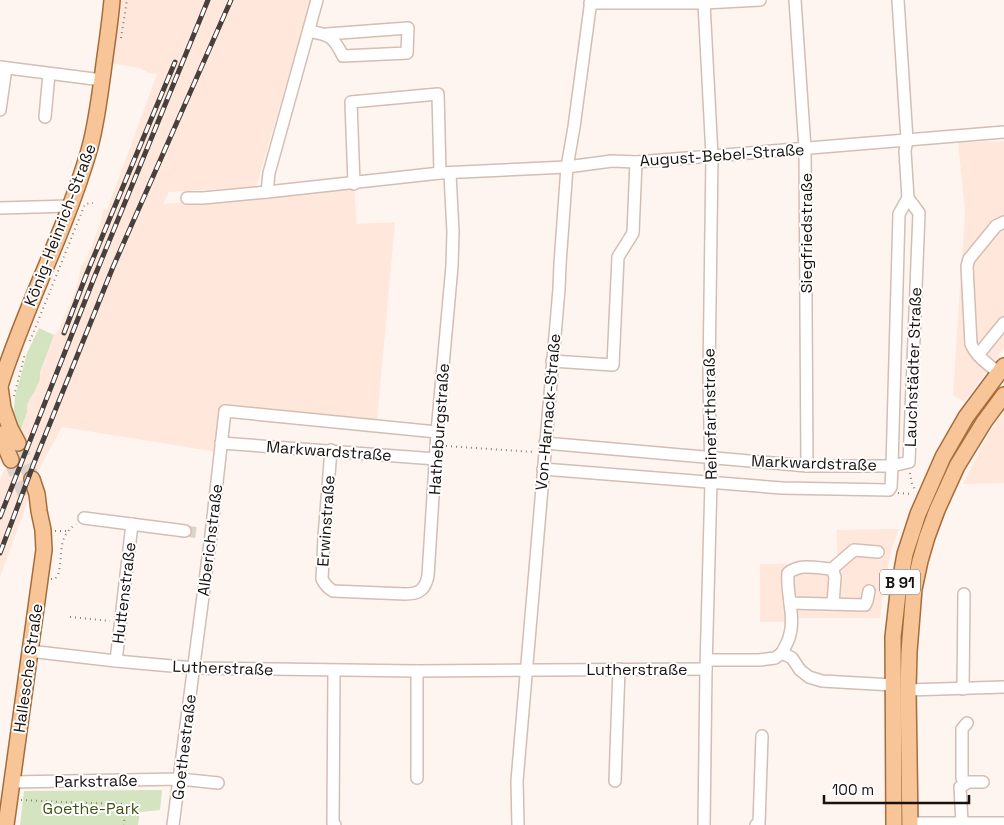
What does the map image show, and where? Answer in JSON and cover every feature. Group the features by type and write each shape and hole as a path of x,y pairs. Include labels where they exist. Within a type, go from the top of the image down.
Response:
{"main road":[{"name":"König-Heinrich-Straße","path":"9,452 10,428 3,408 0,387 88,155 102,80 112,0"},
{"name":"B 91","path":"894,825 893,637 905,554 918,514 943,456 966,417 1001,370"},
{"name":"B 91","path":"910,824 909,644 914,589 920,560 937,510 957,466 984,422 1004,395"},
{"name":"König-Heinrich-Straße","path":"0,434 9,452"},
{"name":"Hallesche Straße","path":"6,825 29,651 41,577 44,541 37,494 32,479"},
{"path":"26,496 39,511"}],"street":[{"path":"268,192 269,173 317,0"},
{"path":"590,1 704,3 760,0"},
{"name":"Siegfriedstraße","path":"795,0 805,149 808,466"},
{"name":"Lauchstädter Straße","path":"898,0 907,140 904,151 908,198 919,213 910,462 892,466 899,214 908,198"},
{"name":"Von-Harnack-Straße","path":"518,825 517,782 559,289 567,166 574,127 590,1"},
{"name":"Reinefarthstraße","path":"704,3 712,156 709,375 711,482 704,825"},
{"path":"308,31 327,34 408,28 407,53 343,56 337,45 327,34"},
{"path":"0,110 3,68 102,80"},
{"path":"45,117 49,74"},
{"path":"354,184 351,102 438,94 445,174"},
{"name":"August-Bebel-Straße","path":"187,198 354,184 445,174 612,161 636,162 1004,132"},
{"path":"552,361 613,365 618,257 634,233 636,162"},
{"name":"Hatheburgstraße","path":"330,590 414,594 422,590 426,584 452,266 452,232 445,174"},
{"path":"0,208 70,206"},
{"path":"1001,370 978,355 971,344 967,266 970,259 996,226 1004,222"},
{"path":"978,355 1004,323"},
{"name":"Markwardstraße","path":"225,411 437,432"},
{"name":"Alberichstraße","path":"194,668 205,534 225,411"},
{"name":"Markwardstraße","path":"221,443 436,459"},
{"name":"Markwardstraße","path":"544,469 782,488 889,490 891,487 892,466 808,466 710,457 545,448"},
{"name":"Erwinstraße","path":"330,590 322,579 331,450"},
{"name":"Huttenstraße","path":"84,518 185,531"},
{"name":"Huttenstraße","path":"116,661 132,524"},
{"path":"878,552 854,550 832,569 805,567 794,569 788,573 787,583 792,618 789,639 782,653 792,658 804,673 816,680 893,685"},
{"path":"832,569 834,576 832,604"},
{"path":"790,603 865,605 869,591"},
{"path":"963,689 964,594"},
{"name":"Lutherstraße","path":"29,651 194,668 417,671 619,669 759,660 775,658 782,653"},
{"name":"Goethestraße","path":"173,825 194,668"},
{"path":"615,781 619,669"},
{"path":"334,670 333,823 335,825"},
{"path":"417,671 417,778"},
{"path":"908,690 1004,687"},
{"path":"965,784 962,778 962,729 967,723"},
{"path":"756,825 759,824 762,736"},
{"name":"Parkstraße","path":"12,782 180,780 218,783"},
{"path":"962,822 960,787 968,782 983,782"},
{"path":"910,824 1004,823"}],"path":[{"path":"28,344 86,204 93,203"},
{"path":"14,401 25,352"},
{"path":"436,445 545,448"},
{"path":"889,490 896,493 916,494 912,484 910,462"},
{"path":"41,577 54,579 57,577 63,542 67,532 84,518"},
{"path":"54,531 67,532"},
{"path":"70,617 120,622"},
{"path":"10,800 125,804 124,825"}],"shaded area":[{"path":"116,0 311,0 256,187 169,192 163,204 354,188 357,224 395,222 377,421 223,408 217,452 62,427 41,465 0,577 0,480 27,413 30,398 40,379 40,372 54,335 59,329 71,302 81,266 86,260 104,209 107,210 157,74 149,73 140,68 108,63"},
{"path":"1004,141 1004,348 964,402 953,395 965,212 958,142"},
{"path":"1004,412 1004,483 963,484 990,431"},
{"path":"899,529 892,548 883,591 880,618 789,618 789,622 760,622 760,564 837,563 837,530"}],"green space":[{"path":"39,328 54,335 40,372 40,379 27,406 27,413 19,434 13,419 15,397 27,353"},
{"name":"Goethe-Park","path":"162,790 160,810 140,812 138,825 20,825 24,791"}],"tunnel":[{"path":"18,443 32,479"},
{"path":"11,460 26,496"},
{"path":"185,531 200,533"}],"railway":[{"path":"0,517 94,278 208,0"},
{"path":"0,553 113,267 231,0"},
{"path":"64,333 175,62"}]}
